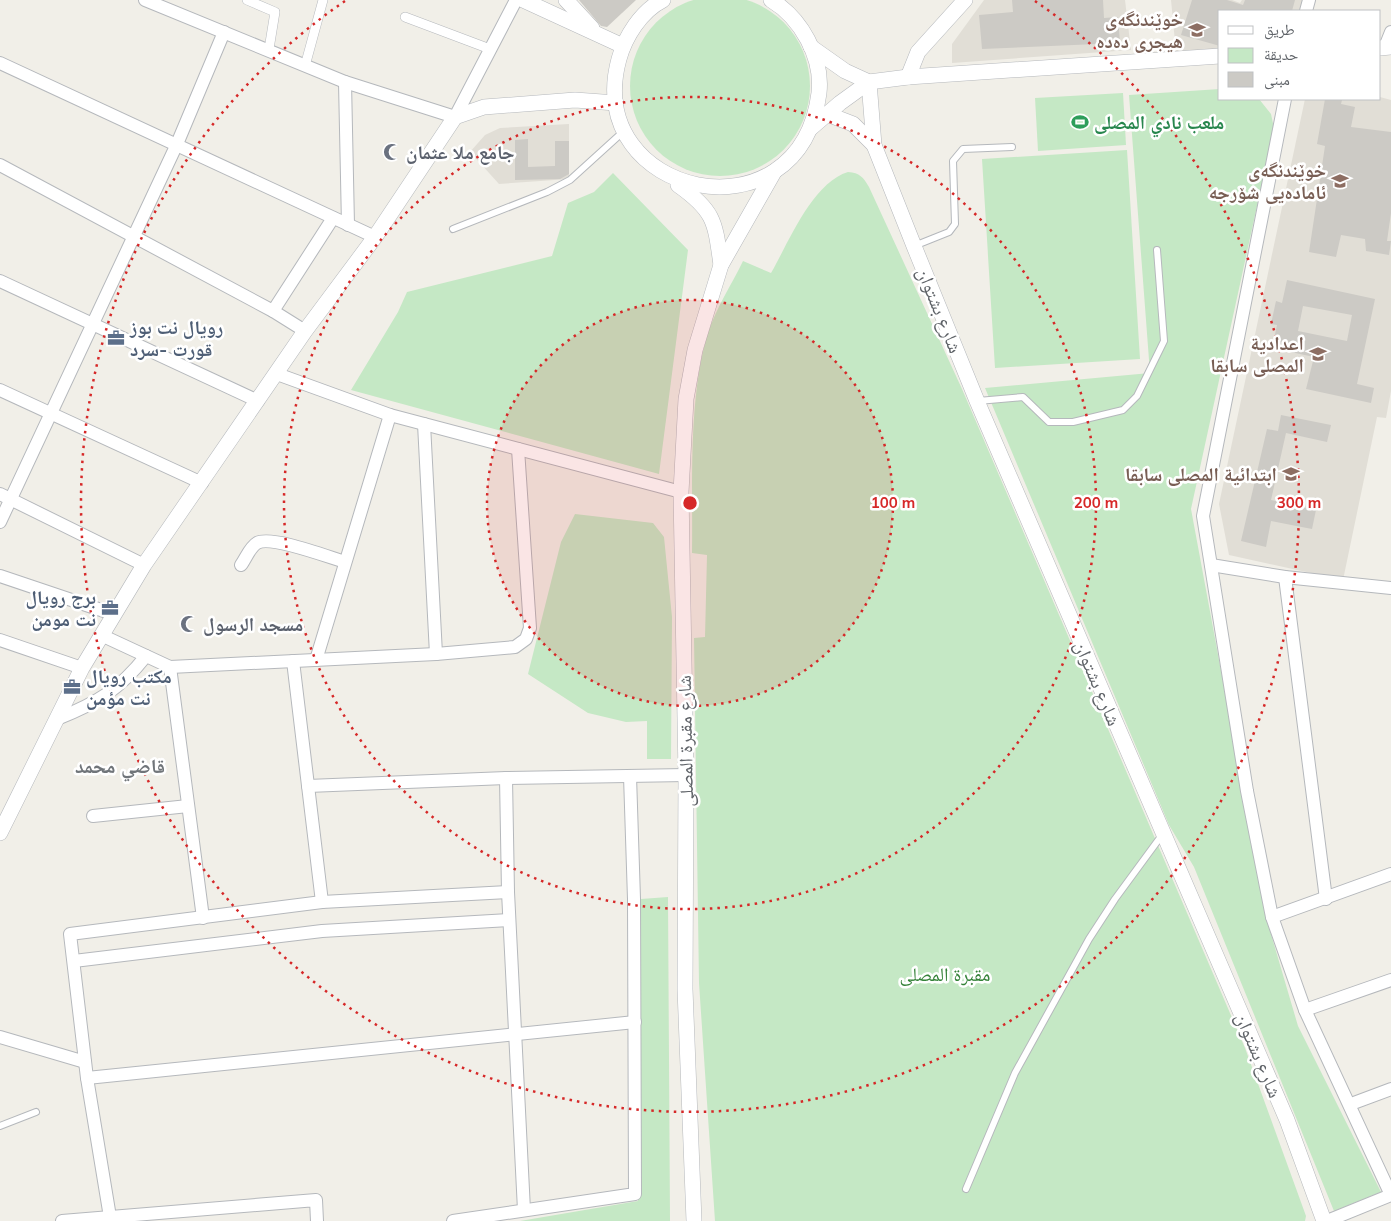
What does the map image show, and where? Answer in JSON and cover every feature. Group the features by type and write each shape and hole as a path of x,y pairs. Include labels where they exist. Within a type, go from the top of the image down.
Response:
{"street":[{"path":"145,0 269,49 345,82 455,118 484,107 575,100 616,103"},
{"path":"246,0 275,12 269,49"},
{"path":"305,66 323,0"},
{"path":"0,833 82,668 113,614 144,565 305,331 375,237 455,118 516,0"},
{"path":"523,0 623,46"},
{"path":"566,0 599,34"},
{"path":"663,0 638,21 623,46 615,74 616,103 624,131 640,155 663,173 690,185 718,188 747,184 774,172 788,160 810,129 826,114 869,82 908,77 1218,56"},
{"path":"771,0 795,21 811,47 818,67 817,109 810,129"},
{"path":"908,77 918,52 965,0"},
{"path":"405,17 490,49"},
{"path":"0,522 5,497 51,415 177,144 224,32"},
{"path":"1387,50 1391,32"},
{"path":"811,47 845,71 869,82"},
{"path":"0,63 375,237"},
{"path":"345,82 348,224"},
{"name":"شارع بشتوان","path":"869,82 874,144 914,246 977,401 1287,1120 1326,1221"},
{"path":"1285,100 1203,516 1247,792 1272,917 1306,1010 1351,1104 1391,1195 1326,1221"},
{"name":"شارع بشتوان","path":"826,114 853,124 874,144"},
{"path":"0,165 273,311 305,331"},
{"name":"شارع مقبرة المصلى","path":"694,1221 685,989 686,775 681,492 686,400 695,350 721,265 774,172"},
{"name":"شارع مقبرة المصلى","path":"663,173 699,200 711,215 716,231 721,265"},
{"path":"273,311 333,218"},
{"path":"0,281 258,401"},
{"path":"277,374 390,415 681,492"},
{"path":"0,390 202,483"},
{"path":"316,660 390,415"},
{"path":"424,424 436,654"},
{"path":"101,635 170,667 436,654 515,647 526,639 530,628 518,449"},
{"path":"5,497 144,565"},
{"path":"241,565 252,547 263,541 275,542 345,562"},
{"path":"1211,565 1285,577 1391,588"},
{"path":"0,576 113,614"},
{"path":"1285,577 1326,898"},
{"path":"0,640 82,668"},
{"path":"57,719 97,702 108,695 131,674 146,656"},
{"path":"293,661 322,902"},
{"path":"170,667 203,918"},
{"path":"308,786 506,778 686,775"},
{"path":"453,1221 635,1194 634,898 630,776"},
{"path":"506,778 509,920 524,1210"},
{"path":"92,816 188,806"},
{"path":"1272,917 1391,874"},
{"path":"110,1217 87,1078 70,934 322,902 508,892"},
{"path":"74,961 322,931 509,920"},
{"path":"1306,1010 1391,980"},
{"path":"87,1078 634,1022"},
{"path":"0,1037 85,1062"},
{"path":"1351,1104 1391,1089"},
{"path":"62,1221 316,1200 317,1221"}],"lane":[{"path":"453,229 547,192 570,180 624,131"},
{"path":"914,246 949,232 954,224 953,162 963,149 1012,147"},
{"path":"977,401 1023,397 1049,422 1072,422 1123,410 1137,396 1164,341 1157,250"},
{"path":"966,1189 1015,1073 1090,939 1115,899 1163,834"},
{"path":"0,1126 36,1112"}],"shaded area":[{"path":"984,0 1125,0 1131,50 952,63 952,44"},
{"name":"خوێندنگەی هیجری دەدە","path":"1171,0 1232,0 1240,3 1242,0 1304,0 1301,10 1218,10 1218,50 1176,52"},
{"path":"1381,97 1391,100 1391,391 1386,418 1377,417 1343,580 1229,555 1219,504 1305,100 1381,100"},
{"path":"569,124 569,179 499,184 470,152 485,135 500,128"}],"green space":[{"path":"698,-1 742,-1 770,11 795,36 806,60 810,86 806,112 795,136 789,143 770,161 754,169 738,174 720,176 702,174 686,169 670,161 651,143 645,136 634,112 630,86 634,60 645,36 670,11"},
{"path":"1218,89 1218,100 1260,100 1271,114 1274,128 1191,509 1268,924 1298,1026 1381,1192 1334,1211 1194,867 1169,825 985,388 1150,373 1129,95"},
{"name":"ملعب نادي المصلى","path":"1123,93 1126,145 1038,151 1035,98"},
{"path":"1127,150 1140,359 995,368 982,159"},
{"name":"مقبرة المصلى","path":"848,172 861,176 869,187 962,389 1245,1048 1306,1216 1305,1221 715,1221 699,983 694,638 705,637 707,555 692,553 692,470 697,385 711,324 743,261 771,273 794,230 813,201 823,188 835,178"},
{"path":"613,173 688,250 659,474 351,390 398,312 407,292 552,256 568,203 594,192"},
{"path":"575,514 653,523 664,537 672,617 671,759 647,759 647,721 626,722 588,713 528,674 561,542"},
{"path":"668,897 670,1221 520,1221 638,1201 641,899"}],"building":[{"path":"579,0 636,0 607,27 601,26"},
{"path":"1012,0 1103,0 1104,18 1118,17 1120,43 982,49 979,15 1013,12"},
{"name":"خوێندنگەی هیجری دەدە","path":"1192,0 1227,0 1243,5 1245,0 1295,0 1292,10 1218,10 1218,45 1181,35"},
{"path":"1325,100 1342,100 1341,104 1355,107 1351,127 1391,132 1391,213 1387,241 1391,241 1389,255 1366,251 1365,239 1341,235 1336,257 1309,252 1325,146 1317,144"},
{"path":"528,139 528,167 555,166 555,141 569,141 569,174 560,179 515,180 515,140"},
{"path":"1287,280 1375,299 1357,384 1374,388 1371,403 1306,389 1314,357 1272,348 1277,325 1271,324 1276,301 1282,303","holes":["1303,306 1352,315 1347,341 1298,331"]},
{"path":"1281,415 1331,425 1327,442 1286,433 1271,500 1316,510 1312,529 1271,521 1266,547 1241,541 1267,429 1278,431"}],"place":[{"name":"خوێندنگەی هیجری دەدە","path":"1197,30"},
{"name":"ملعب نادي المصلى","path":"1080,122"},
{"name":"جامع ملا عثمان","path":"392,152"},
{"name":"خوێندنگەی ئامادەیی شۆرجە","path":"1340,181"},
{"name":"رويال نت بوز قورت -سرد","path":"116,338"},
{"name":"اعدادية المصلى سابقا","path":"1318,354"},
{"name":"ابتدائية المصلى سابقا","path":"1291,474"},
{"name":"برج رويال نت مومن","path":"110,608"},
{"name":"مسجد الرسول","path":"189,624"},
{"name":"مكتب رويال نت مؤمن","path":"72,687"}],"district":[{"name":"قاضي محمد","path":"120,766"}]}
